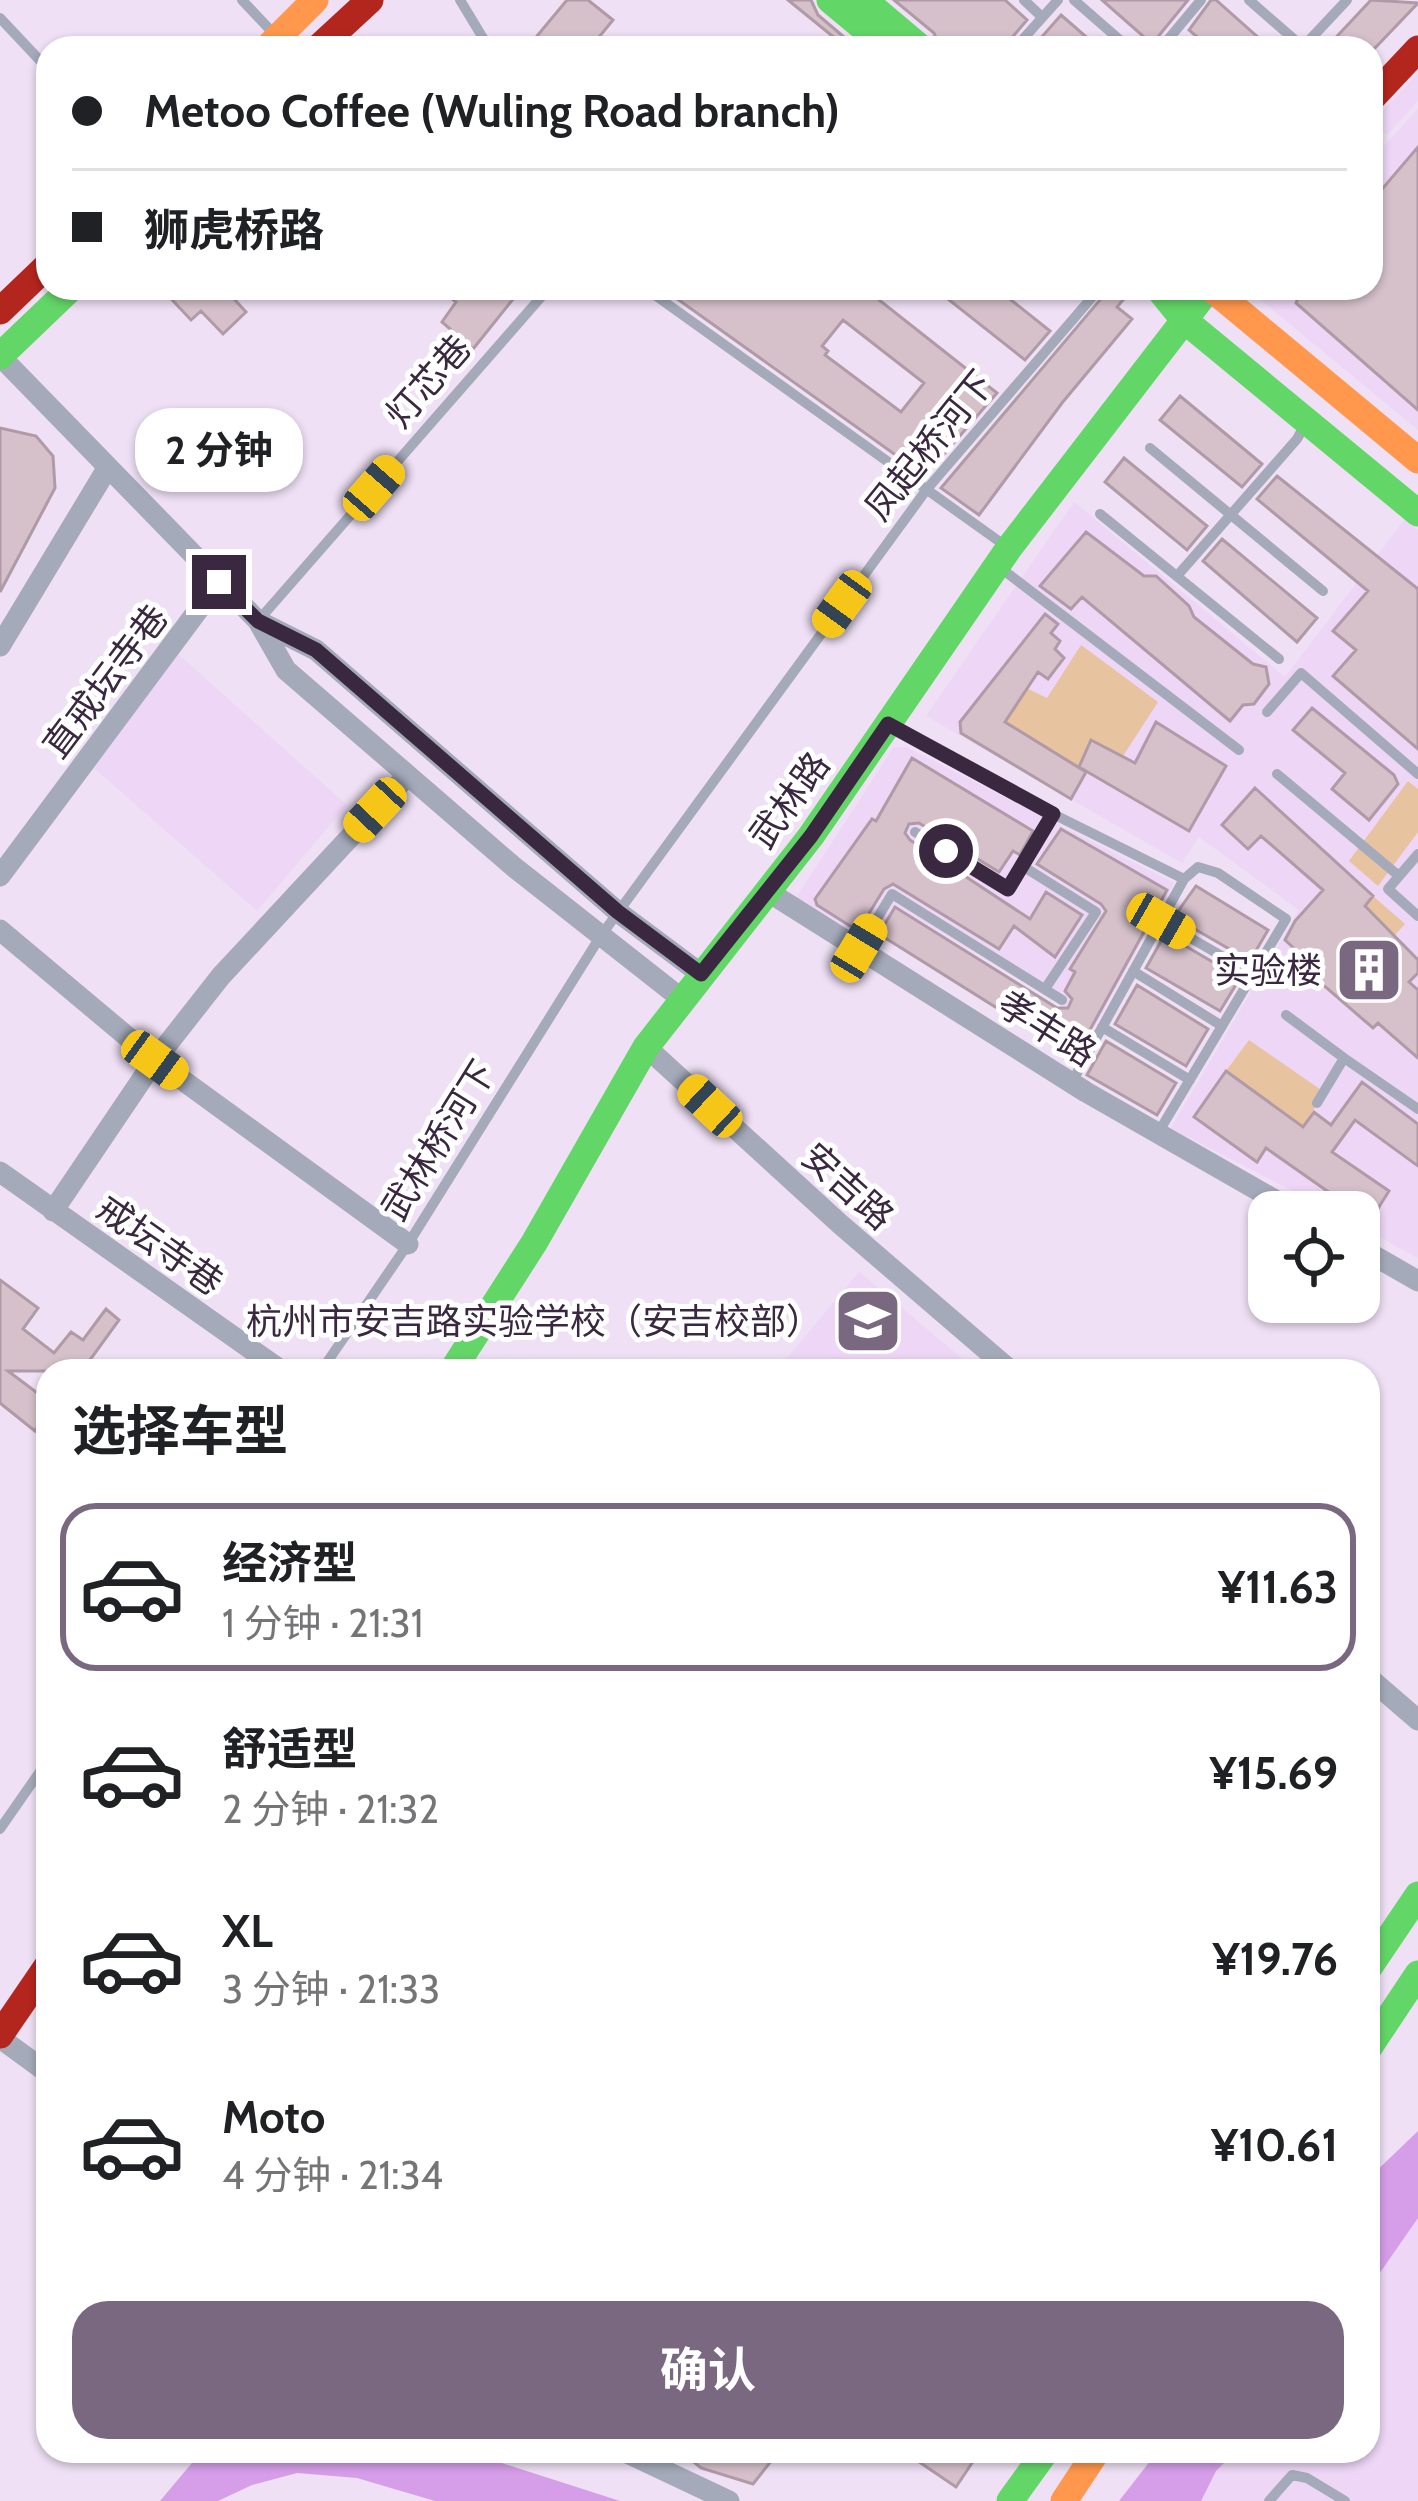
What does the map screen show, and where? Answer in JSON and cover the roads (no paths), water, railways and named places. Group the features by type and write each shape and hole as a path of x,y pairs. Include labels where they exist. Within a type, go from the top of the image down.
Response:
{"street":[{"path":"279,36 315,0"},
{"path":"332,36 370,0"},
{"path":"830,0 874,36"},
{"path":"864,0 907,36"},
{"path":"1383,86 1418,49"},
{"path":"0,311 36,276"},
{"path":"58,300 0,356 258,621 286,670 406,777 683,1000"},
{"path":"1167,300 1184,320 1418,513"},
{"name":"武林路","path":"460,1359 534,1243 646,1047 811,836 1004,557 1200,300"},
{"path":"1225,300 1418,460"},
{"path":"0,646 108,467"},
{"name":"直戒坛寺巷","path":"0,876 219,582"},
{"path":"258,621 316,650 618,912 701,974"},
{"path":"52,1211 155,1060 221,976 406,777"},
{"name":"孝丰路","path":"767,891 1072,1082 1260,1191"},
{"path":"0,930 155,1060 409,1244"},
{"name":"安吉路","path":"646,1047 997,1359"},
{"name":"戒坛寺巷","path":"0,1172 265,1359"},
{"path":"1380,1259 1418,1281"},
{"path":"1380,1687 1418,1720"},
{"path":"1380,1959 1407,1935 1418,1895"},
{"path":"1380,2031 1418,1974"},
{"path":"36,1983 0,2037 36,2064"},
{"path":"648,2463 729,2501"},
{"path":"1010,2501 1037,2463"},
{"path":"1064,2501 1093,2464"}],"lane":[{"path":"242,0 267,36"},
{"path":"460,0 482,36"},
{"path":"1024,0 1042,17"},
{"path":"1025,36 1058,0"},
{"path":"1074,0 1116,36"},
{"path":"1171,36 1201,0"},
{"path":"1249,0 1290,36"},
{"path":"1314,36 1347,0"},
{"path":"0,19 36,56"},
{"name":"灯芯巷","path":"258,621 539,300"},
{"path":"662,300 927,489 1238,750"},
{"name":"凤起桥河下","path":"600,937 927,489 1090,300"},
{"path":"1177,576 1297,439 1306,421"},
{"path":"1150,448 1324,591"},
{"path":"1100,514 1279,659"},
{"path":"1267,712 1300,673 1418,774"},
{"path":"888,724 1184,879"},
{"path":"1277,773 1399,876"},
{"path":"915,832 1008,889 1053,814"},
{"path":"1418,854 1388,889 1418,916"},
{"path":"1024,866 1096,912 1045,989"},
{"path":"1072,1082 1184,879 1198,867 1218,873 1286,919 1158,1133"},
{"path":"859,948 892,894 1062,1000"},
{"path":"1161,921 1253,974"},
{"name":"武林桥河下","path":"329,1359 409,1244 600,937"},
{"path":"1133,971 1222,1026"},
{"path":"1286,1015 1418,1108"},
{"path":"1102,1027 1190,1080"},
{"path":"1317,1103 1344,1058"},
{"path":"0,1829 36,1777"},
{"path":"1270,2501 1292,2475 1307,2478 1345,2501"}],"place":[{"name":"实验楼","path":"1369,970"},
{"name":"杭州市安吉路实验学校（安吉校部）","path":"868,1321"}]}
